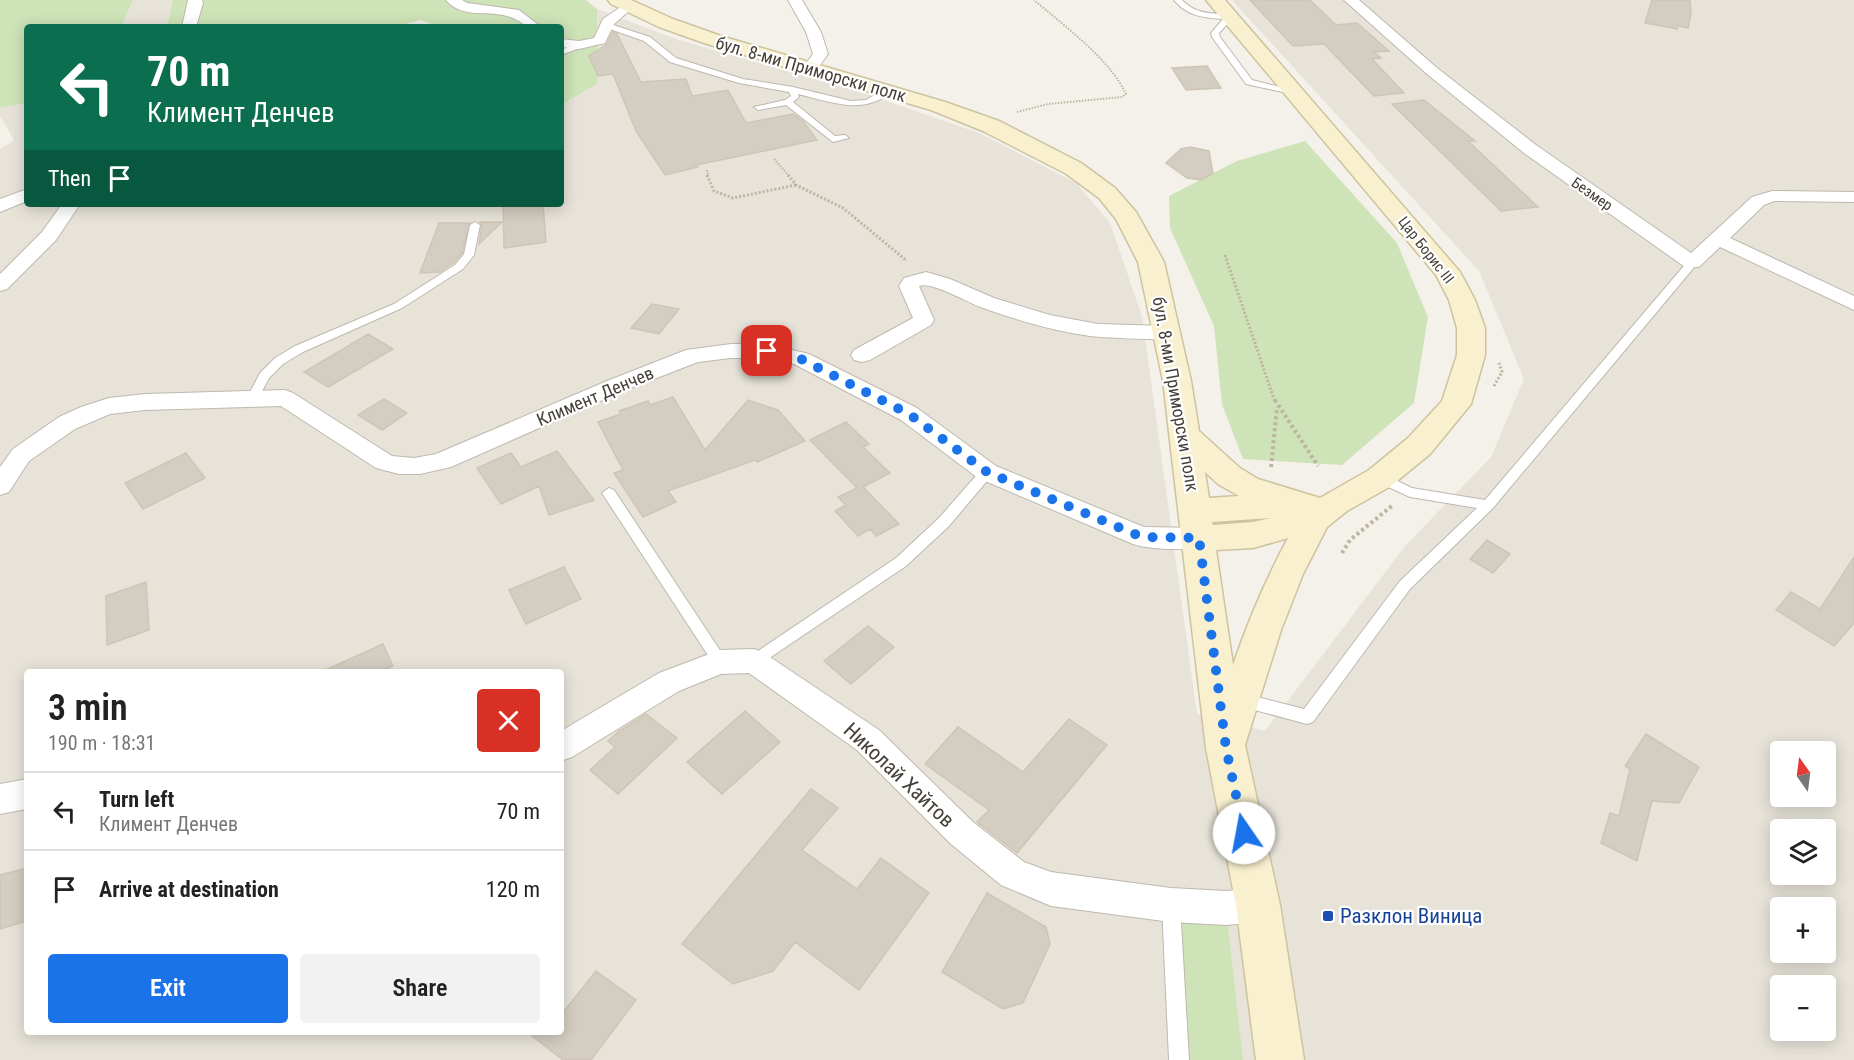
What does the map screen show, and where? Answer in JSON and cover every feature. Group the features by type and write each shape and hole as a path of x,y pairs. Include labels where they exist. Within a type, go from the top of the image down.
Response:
{"street":[{"path":"190,24 195,0"},
{"path":"453,0 463,7 514,13 530,24"},
{"path":"795,0 809,20 819,43 821,54 810,69"},
{"name":"Безмер","path":"1351,0 1432,71 1530,149 1692,263"},
{"path":"564,43 579,45 600,40 623,3"},
{"name":"бул. 8-ми Приморски полк","path":"623,3 714,40 938,106 991,126 1073,168 1107,193 1127,217 1151,262 1168,333 1197,525 1226,748 1258,905 1280,1060"},
{"name":"Цар Борис III","path":"1197,525 1253,535 1320,509 1380,478 1419,446 1456,404 1471,355 1471,328 1462,300 1447,272 1222,8"},
{"path":"0,206 24,196"},
{"path":"1692,263 1758,201 1773,196 1854,197"},
{"path":"0,285 49,236 69,207"},
{"path":"1718,239 1854,304"},
{"path":"862,355 924,320 909,286 911,282 920,277 928,278 972,298 1025,315 1078,328 1168,333"},
{"name":"Климент Денчев","path":"0,486 21,455 67,423 89,412 110,406 145,402 285,398 384,462 400,467 420,467 443,461 615,386 694,356 731,351 767,351 801,359 909,414 987,472 1142,537 1197,525"},
{"path":"1184,435 1229,476 1246,487 1320,509 1286,574 1263,630 1226,748"},
{"path":"564,745 669,682 720,662 754,661"},
{"name":"Николай Хайтов","path":"754,661 868,740 962,833 1013,874 1051,889 1171,905 1226,908 1258,905"},
{"path":"0,799 24,795"}],"lane":[{"path":"1177,3 1198,15 1222,8"},
{"path":"607,26 647,39 673,60 742,81 851,104 868,102 888,91"},
{"path":"564,52 579,45"},
{"path":"758,107 788,102 795,97 793,90"},
{"path":"788,102 833,139 845,138"},
{"path":"253,398 264,376 279,361 299,349 398,306 459,267 469,255 475,225"},
{"path":"1241,700 1307,717 1405,585 1488,505 1692,263"},
{"path":"754,661 901,562 944,522 987,472"},
{"path":"1380,478 1410,492 1488,505"},
{"path":"609,493 720,662"},
{"path":"1171,905 1179,1060"}],"path":[{"path":"991,126 1023,110 1069,102 1122,98 1126,94 1120,81 1034,0"},
{"path":"774,159 796,185 843,208 916,267 920,277"},
{"path":"707,170 708,180 714,191 733,198 796,185"},
{"path":"1225,255 1277,407 1318,466"},
{"path":"1492,390 1502,372 1498,362"},
{"path":"1271,466 1277,407"},
{"path":"1342,553 1350,540 1410,492"}],"shaded area":[{"path":"133,0 173,0 168,24 122,24"},
{"path":"1232,0 1854,0 1854,1060 0,1060 0,149 14,140 0,116 0,108 24,104 24,207 564,207 564,103 597,84 597,9 676,39 866,94 979,133 1076,183 1110,223 1142,316 1197,714 1265,731 1405,546 1491,457 1524,379 1479,271"}],"green space":[{"path":"0,0 133,0 122,24 24,24 24,104 0,108"},
{"path":"173,0 586,0 597,9 597,84 564,103 564,24 431,24 421,20 406,24 168,24"},
{"path":"1305,141 1397,243 1428,317 1414,403 1342,465 1243,459 1222,404 1214,326 1170,228 1169,196 1237,161"},
{"path":"1171,905 1226,908 1243,1060 1179,1060"}],"building":[{"path":"1250,0 1310,0 1336,25 1357,23 1389,51 1374,52 1381,58 1372,59 1404,93 1374,96 1324,44 1293,46"},
{"path":"1652,0 1690,0 1691,14 1688,28 1678,26 1677,29 1645,23"},
{"path":"613,32 617,34 641,82 686,79 692,96 728,90 746,123 793,114 803,121 817,140 696,165 698,167 665,175 636,131 613,74 598,76 589,56 607,44"},
{"path":"1207,66 1221,88 1186,90 1172,68"},
{"path":"1424,100 1475,141 1468,141 1538,207 1501,211 1392,104"},
{"path":"1190,147 1209,151 1213,173 1201,180 1187,178 1166,163 1181,149"},
{"path":"503,207 543,207 546,242 504,248"},
{"path":"480,222 502,222 479,244 482,225"},
{"path":"439,223 470,223 462,253 440,272 420,273"},
{"path":"652,304 679,309 659,334 631,328"},
{"path":"368,334 393,349 328,387 304,372"},
{"path":"673,397 705,450 748,400 778,410 805,441 757,462 755,460 668,491 676,502 643,517 614,473 623,470 598,422 621,414 619,411 648,401 650,405"},
{"path":"384,399 407,413 382,430 358,415"},
{"path":"846,422 869,444 863,447 890,473 863,487 899,524 876,536 870,529 858,536 835,511 846,505 838,497 857,488 810,440"},
{"path":"557,451 594,500 549,515 539,486 501,504 477,468 511,453 521,467"},
{"path":"186,453 205,478 143,509 125,483"},
{"path":"1487,540 1510,554 1493,573 1470,559"},
{"path":"1854,557 1854,623 1834,646 1776,610 1791,592 1820,609"},
{"path":"564,567 581,599 526,624 509,590"},
{"path":"146,582 149,630 107,645 106,596"},
{"path":"868,626 894,647 851,684 824,661"},
{"path":"383,644 393,666 386,669 328,669"},
{"path":"745,711 780,742 722,794 687,762"},
{"path":"646,714 677,738 618,794 590,770 615,747 608,741"},
{"path":"1069,719 1107,745 1017,853 977,822 989,810 925,764 958,727 1023,772"},
{"path":"1646,734 1699,767 1679,803 1652,801 1637,861 1601,843 1610,813 1619,816 1630,769 1625,766"},
{"path":"811,789 838,808 802,850 857,889 881,858 929,893 859,990 795,942 773,971 733,984 682,944"},
{"path":"24,869 24,922 0,929 0,875"},
{"path":"987,893 1046,927 1050,944 1023,1003 1003,1009 942,972"},
{"path":"596,971 636,1000 591,1060 563,1060 531,1035 564,1035 564,1011"}],"place":[{"name":"Разклон Виница","path":"1328,916"}],"route":[{"path":"767,351 801,359 909,414 987,472 1142,537 1199,538 1226,748 1244,833"}]}
